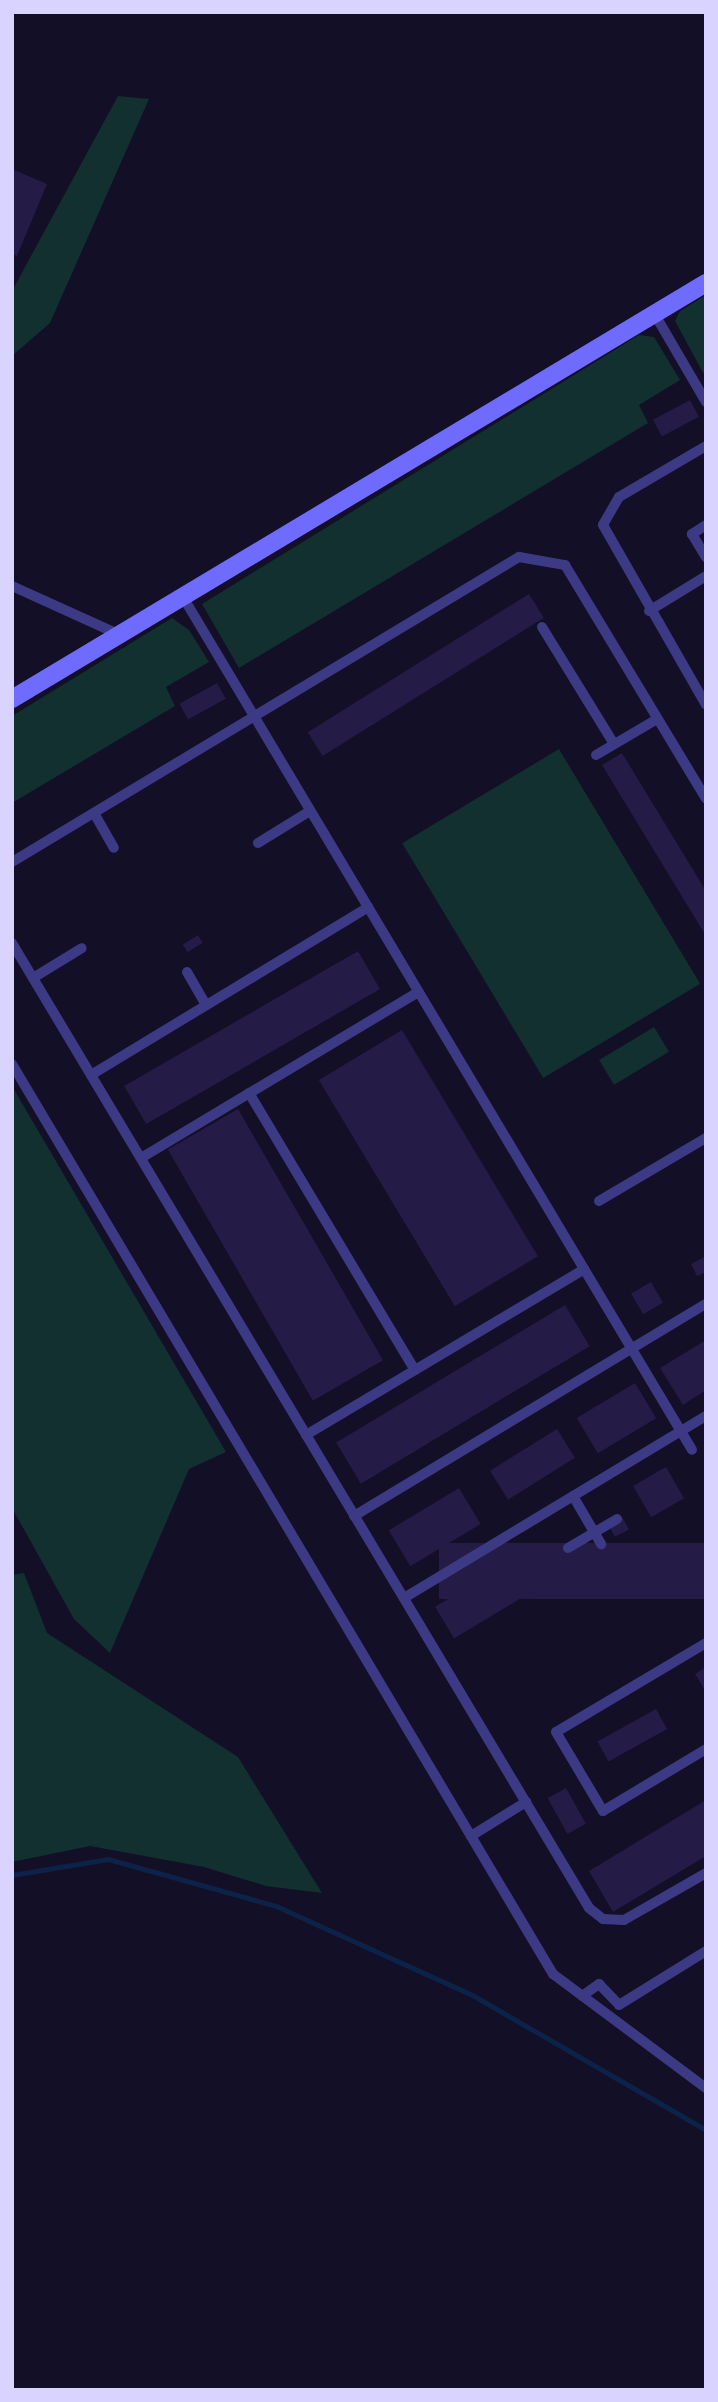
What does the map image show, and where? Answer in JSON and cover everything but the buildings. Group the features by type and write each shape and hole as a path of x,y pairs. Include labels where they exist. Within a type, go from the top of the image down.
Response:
{"main road":[{"path":"12,699 706,283"}],"lane":[{"path":"654,313 706,402"},
{"path":"706,446 619,497 606,512 606,536 706,705"},
{"path":"706,525 692,534 706,556"},
{"path":"12,862 519,557 565,565 706,799"},
{"path":"649,611 706,576"},
{"path":"12,586 120,635"},
{"path":"183,597 692,1450"},
{"path":"542,627 614,744"},
{"path":"596,755 657,719"},
{"path":"258,843 310,811"},
{"path":"94,813 114,848"},
{"path":"91,1075 368,907"},
{"path":"12,943 589,1908 603,1919 629,1919 706,1873"},
{"path":"33,978 82,948"},
{"path":"187,972 206,1005"},
{"path":"141,1158 418,992"},
{"path":"12,1064 553,1974 706,2088"},
{"path":"249,1093 415,1370"},
{"path":"599,1201 706,1138"},
{"path":"306,1435 584,1269"},
{"path":"354,1516 706,1304"},
{"path":"404,1598 706,1416"},
{"path":"573,1496 601,1544"},
{"path":"568,1548 617,1519"},
{"path":"706,1643 556,1732 603,1811 706,1749"},
{"path":"471,1836 526,1802"},
{"path":"582,1996 599,1984 619,2005 706,1951"}],"green space":[{"path":"118,96 149,99 50,323 12,356 12,291"},
{"path":"706,295 706,378 675,321 680,311"},
{"path":"639,335 654,337 680,380 639,405 648,423 239,668 202,604"},
{"path":"172,618 189,630 209,662 166,687 175,706 12,803 12,716"},
{"path":"559,749 700,984 543,1078 402,843"},
{"path":"654,1027 669,1052 614,1085 599,1060"},
{"path":"12,1086 226,1452 189,1469 110,1653 74,1619 12,1508"},
{"path":"24,1573 47,1633 238,1757 322,1893 266,1886 204,1867 90,1846 12,1862 12,1575"}],"waterway":[{"path":"12,1875 108,1859 276,1906 474,1996 706,2130"}]}
